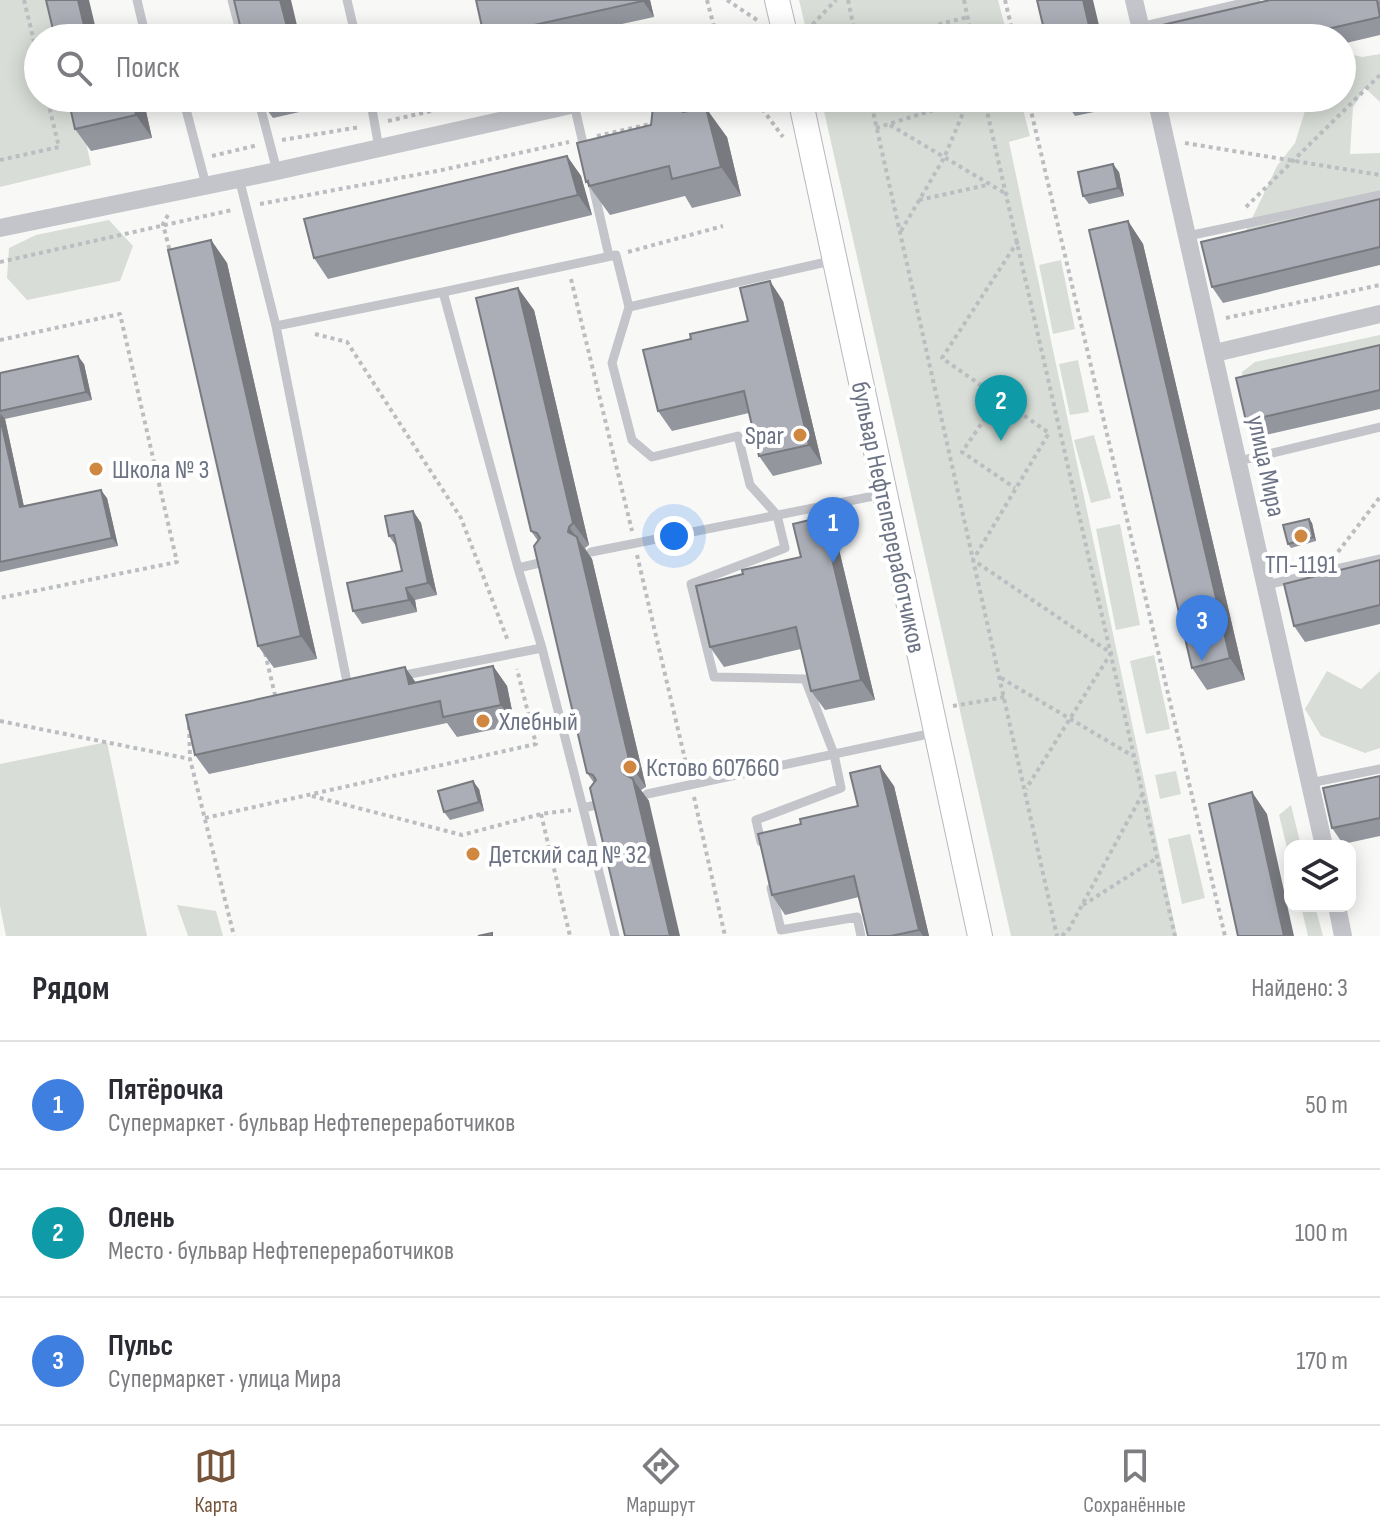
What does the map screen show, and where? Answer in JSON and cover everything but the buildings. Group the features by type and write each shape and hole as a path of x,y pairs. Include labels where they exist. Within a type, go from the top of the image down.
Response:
{"street":[{"path":"777,0 783,24"},
{"path":"1134,0 1139,24"},
{"path":"0,228 277,171 539,112"},
{"name":"бульвар Нефтепереработчиков","path":"803,112 980,936"},
{"name":"улица Мира","path":"1159,112 1323,840"},
{"path":"1215,353 1380,314"},
{"path":"1338,912 1343,936"}],"lane":[{"path":"137,0 143,24"},
{"path":"232,0 238,24"},
{"path":"347,0 353,24"},
{"path":"1170,24 1256,0"},
{"path":"187,112 206,185"},
{"path":"262,112 277,171"},
{"path":"373,112 379,148"},
{"path":"576,112 629,307 612,363 632,440 652,457 738,436 750,485 777,515 785,548 691,584 714,677 805,679 834,754 841,788 756,820 762,848"},
{"path":"239,178 276,326 344,688 363,684"},
{"path":"1188,236 1380,195"},
{"path":"276,326 613,256"},
{"path":"629,307 835,260"},
{"path":"443,292 542,648 615,936"},
{"path":"1239,461 1380,427"},
{"path":"591,552 884,494"},
{"path":"1266,585 1380,559"},
{"path":"518,568 548,561"},
{"path":"393,678 542,648"},
{"path":"647,794 935,733"},
{"path":"1310,783 1380,769"},
{"path":"583,808 604,803"},
{"path":"768,875 781,930 857,917 861,936"}],"path":[{"path":"24,0 30,24"},
{"path":"707,0 713,24"},
{"path":"727,0 761,23"},
{"path":"813,24 836,0"},
{"path":"850,0 853,24"},
{"path":"964,0 969,24"},
{"path":"1005,0 1011,24"},
{"path":"940,24 968,17"},
{"path":"1356,98 1380,75"},
{"path":"0,160 59,147 50,112"},
{"path":"199,159 427,112"},
{"path":"697,114 705,112"},
{"path":"873,112 1059,936"},
{"path":"876,128 929,112"},
{"path":"900,234 944,158 964,112"},
{"path":"987,112 1175,936"},
{"path":"1031,112 1225,936"},
{"path":"1225,228 1342,112"},
{"path":"0,262 163,224 442,170 668,120"},
{"path":"890,125 1008,195"},
{"path":"1166,139 1380,175"},
{"path":"919,200 989,184"},
{"path":"170,255 163,224 182,190"},
{"path":"613,256 723,226"},
{"path":"930,362 942,358 1018,240"},
{"path":"568,265 725,936"},
{"path":"1208,322 1380,285"},
{"path":"0,340 120,314 177,562 0,598"},
{"path":"205,818 536,744 513,653 461,518 347,342 276,326"},
{"path":"942,358 1049,433 1061,431"},
{"path":"962,452 999,398"},
{"path":"973,560 1049,433"},
{"path":"950,454 962,452 1015,488"},
{"path":"1323,572 1380,497"},
{"path":"973,560 1111,653"},
{"path":"262,642 277,704"},
{"path":"1024,791 1111,653"},
{"path":"1001,678 1134,757"},
{"path":"0,721 190,759"},
{"path":"189,725 190,759 234,936"},
{"path":"1059,936 1081,907 1143,793"},
{"path":"309,795 462,835 541,814 583,808"},
{"path":"541,814 570,936"},
{"path":"1081,907 1158,858"}],"shaded area":[{"path":"0,0 53,0 59,24 24,24 24,112 79,112 91,165 0,187"},
{"path":"799,0 998,0 1004,24 805,24"},
{"path":"1380,54 1380,102 1365,88 1356,102 1356,56"},
{"path":"824,112 1024,112 1030,136 1009,142 1177,936 1011,936"},
{"path":"1305,112 1353,112 1350,154 1380,153 1380,212 1246,231 1277,166 1295,143"},
{"path":"109,220 133,246 120,281 27,300 7,278 9,248 36,235"},
{"path":"1061,260 1075,329 1053,334 1039,265"},
{"path":"1380,335 1380,362 1245,391 1242,372 1255,362"},
{"path":"1078,360 1089,412 1070,415 1059,364"},
{"path":"1094,435 1111,498 1091,503 1074,440"},
{"path":"1120,524 1140,625 1116,630 1096,529"},
{"path":"1154,655 1170,729 1146,734 1130,661"},
{"path":"1327,671 1361,689 1380,671 1380,748 1365,753 1321,736 1305,709"},
{"path":"107,742 147,936 6,936 0,906 0,764"},
{"path":"1176,771 1181,794 1160,799 1155,775"},
{"path":"1291,805 1300,840 1285,840 1279,815"},
{"path":"1190,834 1205,898 1182,904 1168,839"},
{"path":"177,905 216,911 223,936 188,936"},
{"path":"1302,912 1317,912 1323,936 1308,936"}],"place":[{"name":"Spar","path":"800,435"},
{"name":"Олень","path":"1001,441"},
{"name":"Школа № 3","path":"96,469"},
{"name":"ТП-1191","path":"1301,536"},
{"name":"Пятёрочка","path":"833,563"},
{"name":"Пульс","path":"1202,661"},
{"name":"Хлебный","path":"483,721"},
{"name":"Кстово 607660","path":"630,767"},
{"name":"Детский сад № 32","path":"473,854"}]}
